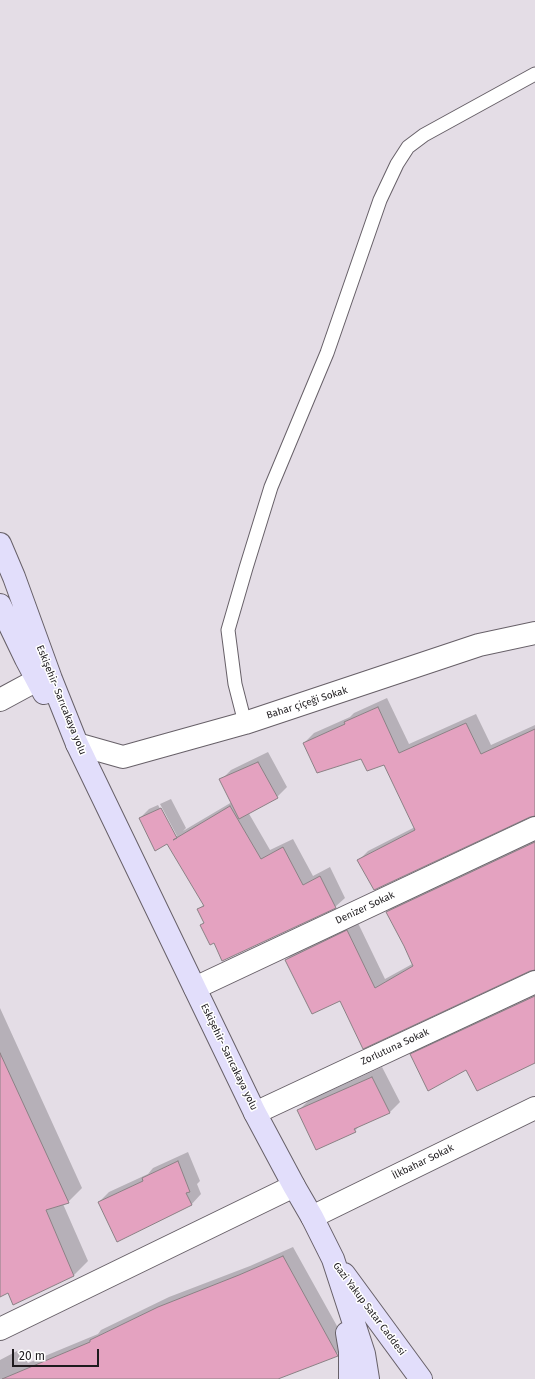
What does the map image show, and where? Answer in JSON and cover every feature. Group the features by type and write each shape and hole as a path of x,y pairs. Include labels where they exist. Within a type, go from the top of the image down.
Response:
{"main road":[{"name":"Eskişehir- Sarıcakaya yolu","path":"0,544 14,577 51,679 77,744 256,1113 333,1259"},
{"name":"Eskişehir- Sarıcakaya yolu","path":"0,606 37,680 130,853"},
{"path":"333,1259 350,1351 350,1379"},
{"name":"Gazi Yakup Satar Caddesi","path":"333,1259 364,1354 368,1379"},
{"name":"Gazi Yakup Satar Caddesi","path":"333,1259 421,1379"}],"street":[{"name":"Bahar çiçeği Sokak","path":"77,744 124,757 246,723 479,645 535,633"},
{"path":"0,700 37,680"},
{"name":"Denizer Sokak","path":"195,988 535,828"},
{"name":"Zorlutuna Sokak","path":"256,1113 535,982"},
{"name":"İlkbahar Sokak","path":"312,1217 535,1108"},
{"path":"0,1329 294,1186"}],"lane":[{"path":"246,723 235,684 228,630 272,487 327,353 380,200 397,164 408,147 424,135 535,74"}],"building":[{"path":"378,707 399,753 466,723 481,754 535,729 535,816 374,890 357,860 415,830 384,765 367,771 361,759 317,773 303,743"},
{"path":"258,762 278,798 239,819 219,779"},
{"path":"230,806 261,859 283,847 303,885 320,876 336,908 222,961 214,943 210,945 200,925 204,923 197,909 204,906 167,844 155,851 139,818 161,808 177,838"},
{"path":"535,842 535,970 363,1049 340,1001 312,1014 285,960 347,930 375,988 413,966 386,912"},
{"path":"535,996 535,1063 477,1091 466,1070 428,1091 410,1054"},
{"path":"0,1053 69,1203 46,1210 74,1276 13,1305 8,1293 0,1297"},
{"path":"372,1077 390,1113 354,1129 356,1132 316,1150 297,1110"},
{"path":"178,1161 190,1192 186,1193 192,1205 117,1242 98,1202 143,1181 142,1178"},
{"path":"283,1256 338,1356 278,1379 2,1379 90,1342 90,1340 158,1307"}]}
